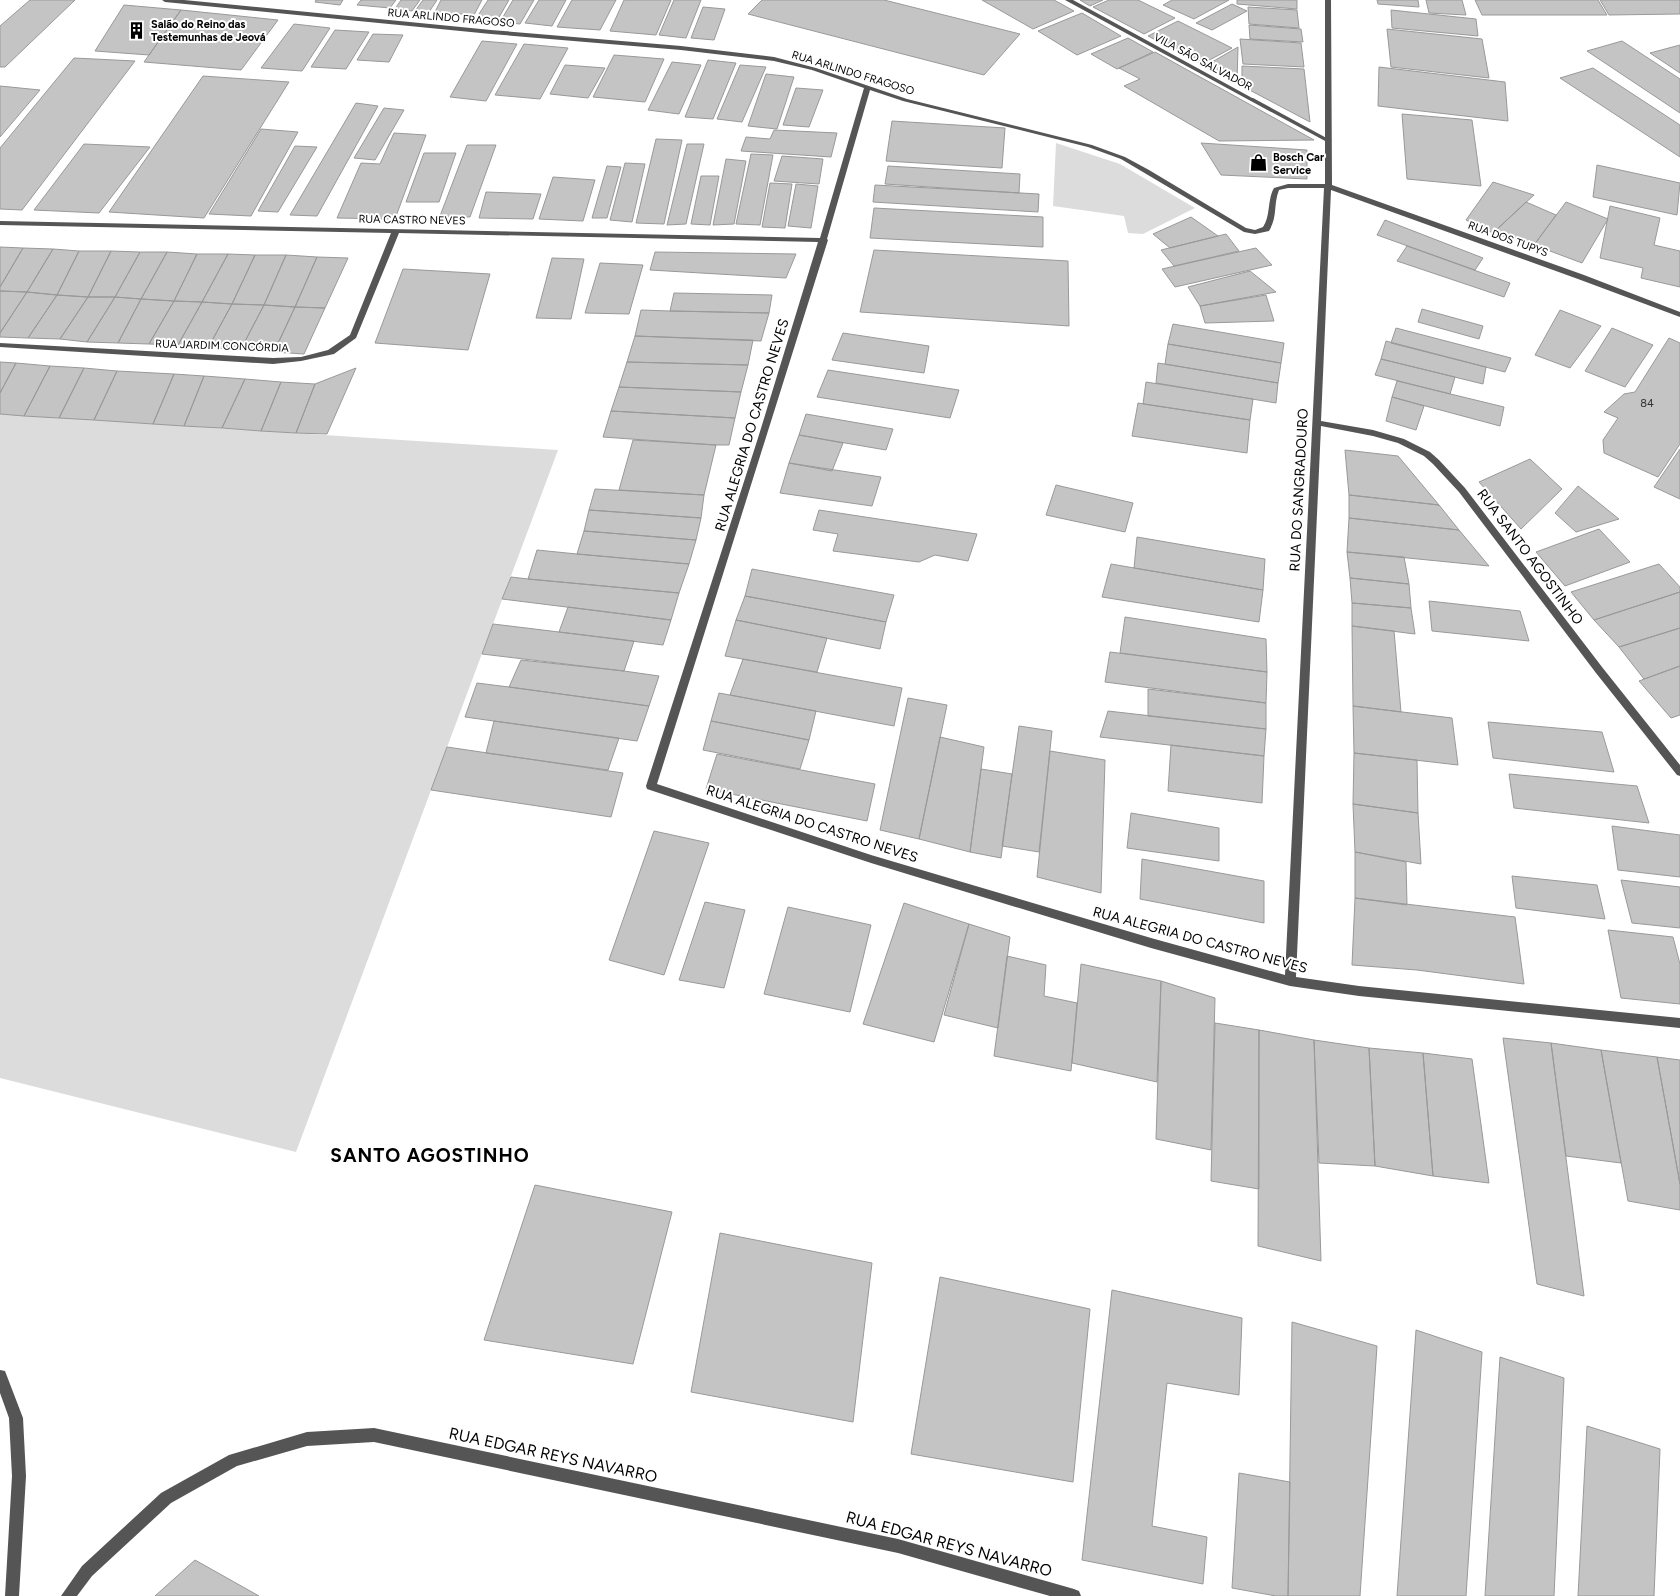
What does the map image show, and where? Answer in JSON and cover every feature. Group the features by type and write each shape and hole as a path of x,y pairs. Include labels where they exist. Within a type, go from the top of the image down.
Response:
{"street":[{"name":"RUA ARLINDO FRAGOSO","path":"165,0 735,53 774,60 814,70 867,89 939,109 1090,146 1123,158 1244,230 1255,232 1266,229 1272,222 1272,196 1276,189 1288,186 1328,186"},
{"name":"VILA SÃO SALVADOR","path":"1068,0 1329,141"},
{"name":"RUA DO SANGRADOURO","path":"1290,980 1328,186 1328,0"},
{"name":"RUA ALEGRIA DO CASTRO NEVES","path":"867,89 824,240 764,436 652,786 880,862 1151,943 1290,980 1359,991 1680,1023"},
{"name":"RUA DOS TUPYS","path":"1328,186 1581,277 1680,315"},
{"name":"RUA CASTRO NEVES","path":"0,223 824,240"},
{"name":"RUA JARDIM CONCÓRDIA","path":"0,345 272,361 301,360 330,352 353,336 396,231"},
{"name":"RUA SANTO AGOSTINHO","path":"1316,423 1405,441 1428,455 1444,470 1462,490 1593,662 1680,772"},
{"path":"0,1376 16,1418 19,1476 12,1596"},
{"name":"RUA EDGAR REYS NAVARRO","path":"68,1596 87,1570 166,1498 234,1460 307,1440 374,1435 898,1546 1074,1596"}],"shaded area":[{"path":"1056,143 1120,164 1195,208 1143,234 1128,233 1124,216 1053,206"},
{"path":"0,414 558,450 296,1152 0,1078"}],"building":[{"path":"30,0 75,0 5,67 0,67 0,26"},
{"path":"316,0 343,0 340,5 315,2"},
{"path":"361,0 396,0 390,8 357,5"},
{"path":"401,0 420,0 412,11 395,9"},
{"path":"423,0 437,0 429,12 415,11"},
{"path":"441,0 482,0 474,15 435,12"},
{"path":"488,0 509,0 498,19 477,17"},
{"path":"513,0 534,0 520,24 500,22"},
{"path":"539,0 566,0 552,26 525,23"},
{"path":"572,0 616,0 600,30 557,27"},
{"path":"624,0 671,0 656,35 610,31"},
{"path":"674,0 701,0 686,38 659,35"},
{"path":"762,0 884,0 1020,34 984,75 748,14"},
{"path":"982,0 1054,0 1074,11 1033,29"},
{"path":"1080,0 1103,0 1090,6"},
{"path":"1109,0 1138,0 1175,18 1144,34 1093,7"},
{"path":"1172,0 1229,0 1194,19 1163,5"},
{"path":"1237,0 1297,0 1297,9 1237,4"},
{"path":"1377,0 1418,0 1419,7 1378,4"},
{"path":"1426,0 1462,0 1466,15 1429,13"},
{"path":"1475,0 1598,0 1607,15 1482,15"},
{"path":"1600,0 1680,0 1680,14 1609,15"},
{"path":"1232,4 1247,11 1212,30 1196,23"},
{"name":"Salão do Reino das Testemunhas de Jeová","path":"124,5 181,10 149,55 95,51"},
{"path":"703,7 725,9 714,40 691,38"},
{"path":"1248,7 1297,10 1299,28 1249,24"},
{"path":"181,10 278,20 241,70 144,62"},
{"path":"1391,10 1476,19 1478,36 1392,28"},
{"path":"1082,13 1121,36 1077,55 1038,31"},
{"path":"1178,21 1232,48 1202,64 1148,36"},
{"path":"294,24 330,28 302,71 261,68"},
{"path":"1249,25 1301,29 1303,42 1250,39"},
{"path":"1387,29 1482,39 1489,78 1391,67"},
{"path":"335,30 369,32 346,69 311,67"},
{"path":"373,34 403,35 389,62 357,60"},
{"path":"1128,38 1153,52 1117,69 1091,54"},
{"path":"1240,39 1301,43 1304,67 1243,64"},
{"path":"482,41 517,44 486,101 450,97"},
{"path":"1622,41 1680,79 1680,113 1587,51"},
{"path":"524,44 568,48 540,99 495,95"},
{"path":"1680,45 1680,73 1650,53"},
{"path":"1238,47 1237,83 1205,66"},
{"path":"1155,52 1314,140 1219,141 1124,86 1140,79 1119,68"},
{"path":"614,55 664,59 645,102 593,97"},
{"path":"74,58 135,61 22,210 0,209 0,148"},
{"path":"708,60 736,63 713,119 685,117"},
{"path":"672,62 701,65 679,114 648,110"},
{"path":"565,65 605,68 588,98 550,94"},
{"path":"740,65 766,67 742,122 717,119"},
{"path":"1242,66 1304,69 1310,122 1242,86"},
{"path":"1379,67 1505,82 1508,121 1378,106"},
{"path":"1593,68 1680,125 1680,157 1560,78"},
{"path":"766,74 794,77 777,129 748,126"},
{"path":"203,76 289,82 204,218 109,212"},
{"path":"0,86 40,90 0,137"},
{"path":"796,88 823,90 809,127 783,125"},
{"path":"356,103 378,106 317,216 290,215"},
{"path":"384,108 404,110 375,160 354,158"},
{"path":"1402,114 1472,120 1481,186 1407,179"},
{"path":"892,121 1005,128 1002,168 886,161"},
{"path":"261,129 298,132 251,216 209,214"},
{"path":"774,130 837,133 831,157 741,151 746,137 770,139"},
{"path":"394,133 426,135 395,219 337,218 361,163 380,164"},
{"path":"656,139 682,140 664,224 636,223"},
{"path":"1201,143 1307,150 1307,179 1221,175"},
{"path":"84,144 150,147 99,213 34,210"},
{"path":"687,144 704,144 686,224 667,225"},
{"path":"467,145 496,145 470,217 440,216"},
{"path":"295,146 317,147 278,212 258,211"},
{"path":"424,153 456,153 439,202 406,202"},
{"path":"751,154 773,155 760,225 736,224"},
{"path":"782,156 823,159 819,184 774,181"},
{"path":"726,159 746,161 734,224 713,225"},
{"path":"625,163 645,164 632,222 610,220"},
{"path":"1597,165 1680,183 1677,215 1593,197"},
{"path":"607,166 621,167 607,218 592,218"},
{"path":"888,166 1020,174 1019,193 885,184"},
{"path":"701,176 719,176 710,225 691,224"},
{"path":"553,177 595,180 583,221 539,219"},
{"path":"1493,182 1534,195 1493,233 1466,220"},
{"path":"770,183 792,184 785,228 762,227"},
{"path":"796,184 818,186 811,228 788,226"},
{"path":"875,185 1039,194 1038,212 873,202"},
{"path":"486,192 541,194 533,219 479,218"},
{"path":"1526,202 1556,215 1534,245 1493,233"},
{"path":"1566,202 1608,219 1582,263 1534,245"},
{"path":"1610,206 1660,218 1654,245 1680,251 1680,287 1641,278 1643,268 1600,258"},
{"path":"874,208 1043,217 1043,247 870,238"},
{"path":"1191,217 1218,236 1170,248 1153,234"},
{"path":"1385,220 1483,258 1475,270 1377,235"},
{"path":"1226,234 1239,251 1174,266 1161,250"},
{"path":"1407,246 1510,283 1504,297 1397,261"},
{"path":"0,247 23,248 0,287"},
{"path":"23,248 53,249 27,292 0,291 0,287"},
{"path":"1256,248 1272,265 1175,287 1162,269"},
{"path":"53,249 79,251 57,295 27,292"},
{"path":"874,250 1068,261 1069,326 860,312"},
{"path":"79,251 111,251 88,297 57,295"},
{"path":"111,251 140,252 115,297 88,297"},
{"path":"140,252 167,252 141,299 115,297"},
{"path":"167,252 197,254 174,301 141,299"},
{"path":"655,252 796,254 786,278 650,270"},
{"path":"197,254 228,254 202,302 174,301"},
{"path":"228,254 255,255 232,304 202,302"},
{"path":"255,255 286,255 264,305 232,304"},
{"path":"286,255 317,257 295,307 264,305"},
{"path":"317,257 348,258 325,308 295,307"},
{"path":"552,258 584,259 571,319 536,318"},
{"path":"600,263 643,265 629,314 585,313"},
{"path":"403,269 490,274 468,350 375,343"},
{"path":"1250,271 1276,292 1200,306 1188,287"},
{"path":"0,291 27,292 0,333"},
{"path":"27,292 57,295 28,338 0,337 0,333"},
{"path":"674,293 772,295 769,313 670,311"},
{"path":"57,295 88,297 60,339 28,338"},
{"path":"1266,295 1274,321 1205,323 1200,306"},
{"path":"88,297 115,297 87,342 60,339"},
{"path":"115,297 141,299 118,343 87,342"},
{"path":"141,299 174,301 149,344 118,343"},
{"path":"174,301 202,302 178,345 149,344"},
{"path":"202,302 232,304 208,348 178,345"},
{"path":"232,304 264,305 241,349 208,348"},
{"path":"264,305 295,307 274,352 241,349"},
{"path":"295,307 325,308 304,354 274,352"},
{"path":"1422,309 1483,326 1479,339 1418,322"},
{"path":"641,310 769,313 761,341 635,336"},
{"path":"1560,310 1601,326 1570,368 1535,355"},
{"path":"1173,324 1284,343 1281,363 1168,344"},
{"path":"1396,328 1511,358 1505,372 1391,343"},
{"path":"1612,328 1653,345 1625,387 1585,371"},
{"path":"843,333 929,346 924,373 832,360"},
{"path":"635,336 753,340 748,365 627,362"},
{"path":"1669,338 1680,343 1680,444 1658,477 1604,453 1603,440 1618,418 1604,412 1624,394 1635,392"},
{"path":"1386,341 1486,367 1483,384 1381,359"},
{"path":"1168,344 1281,363 1278,383 1165,364"},
{"path":"1381,359 1455,377 1450,394 1375,375"},
{"path":"0,362 16,363 0,393"},
{"path":"627,362 748,365 741,392 619,387"},
{"path":"16,363 50,366 24,416 0,414 0,393"},
{"path":"1158,363 1278,383 1276,403 1156,383"},
{"path":"50,366 84,368 59,418 24,416"},
{"path":"84,368 117,371 94,420 59,418"},
{"path":"356,368 327,434 296,433 315,384"},
{"path":"828,370 959,390 950,418 817,397"},
{"path":"117,371 174,374 153,424 94,420"},
{"path":"174,374 204,376 184,426 153,424"},
{"path":"204,376 245,379 222,428 184,426"},
{"path":"245,379 281,382 261,431 222,428"},
{"path":"1397,381 1504,407 1500,426 1392,397"},
{"path":"281,382 315,384 296,433 261,431"},
{"path":"1146,382 1253,399 1250,420 1143,404"},
{"path":"619,387 741,392 735,418 611,411"},
{"path":"1392,397 1424,406 1416,430 1386,421"},
{"path":"1138,403 1250,420 1247,453 1132,436"},
{"path":"611,411 735,418 729,445 716,445 603,437"},
{"path":"806,414 893,429 886,450 799,435"},
{"path":"799,435 843,443 832,471 789,463"},
{"path":"633,440 716,445 704,495 619,490"},
{"path":"1680,449 1680,499 1654,487"},
{"path":"1345,450 1398,456 1439,505 1349,495"},
{"path":"1530,459 1562,489 1521,529 1479,482"},
{"path":"789,463 881,477 872,506 780,493"},
{"path":"1056,485 1133,503 1125,532 1046,515"},
{"path":"1578,486 1619,519 1576,532 1555,513"},
{"path":"595,489 704,495 701,518 589,510"},
{"path":"1349,495 1439,505 1459,530 1349,518"},
{"path":"589,510 701,518 696,540 584,531"},
{"path":"819,510 977,534 968,561 935,555 919,562 833,551 838,534 813,530"},
{"path":"1349,518 1459,530 1489,566 1347,552"},
{"path":"1599,529 1630,562 1565,586 1536,552"},
{"path":"584,531 696,540 689,564 577,554"},
{"path":"1137,537 1265,559 1263,590 1134,568"},
{"path":"537,550 689,564 679,593 528,579"},
{"path":"1347,552 1404,557 1409,584 1350,578"},
{"path":"1111,564 1263,590 1259,622 1102,597"},
{"path":"1659,564 1680,587 1680,592 1594,620 1571,592"},
{"path":"752,569 894,595 886,622 745,596"},
{"path":"511,577 679,593 671,620 502,599"},
{"path":"1350,578 1409,584 1411,608 1352,603"},
{"path":"1680,592 1680,628 1619,647 1594,620"},
{"path":"745,596 886,622 880,649 736,620"},
{"path":"1429,601 1520,611 1529,641 1432,631"},
{"path":"1352,603 1411,608 1415,634 1352,626"},
{"path":"568,607 671,620 663,645 559,632"},
{"path":"1125,617 1266,639 1267,672 1120,653"},
{"path":"736,620 827,638 817,672 725,656"},
{"path":"493,624 634,641 624,671 482,654"},
{"path":"1352,626 1394,631 1401,712 1353,706"},
{"path":"1680,628 1680,666 1644,679 1619,647"},
{"path":"1110,652 1267,672 1266,703 1105,682"},
{"path":"743,659 902,688 894,726 730,695"},
{"path":"521,660 659,676 649,706 509,687"},
{"path":"1680,666 1680,715 1671,718 1639,681"},
{"path":"477,683 649,706 637,741 465,717"},
{"path":"1148,689 1266,703 1266,729 1148,716"},
{"path":"719,693 816,711 809,740 711,721"},
{"path":"908,698 947,705 919,839 880,830"},
{"path":"1353,706 1452,718 1458,765 1354,753"},
{"path":"1108,711 1266,729 1264,756 1100,737"},
{"path":"494,721 619,738 608,770 486,753"},
{"path":"711,721 809,740 800,769 703,750"},
{"path":"1488,722 1602,732 1614,772 1493,758"},
{"path":"1019,726 1052,731 1039,852 1002,846"},
{"path":"940,737 984,747 970,852 919,839"},
{"path":"1171,745 1264,756 1262,803 1168,791"},
{"path":"447,747 623,773 611,817 431,790"},
{"path":"1050,751 1105,760 1101,893 1037,877"},
{"path":"1354,753 1417,760 1418,813 1353,804"},
{"path":"717,754 875,784 867,821 706,789"},
{"path":"981,769 1012,774 1001,858 970,852"},
{"path":"1509,774 1637,786 1649,823 1514,808"},
{"path":"1353,804 1418,813 1421,864 1355,852"},
{"path":"1131,813 1219,828 1219,861 1127,848"},
{"path":"1612,826 1680,835 1680,877 1618,870"},
{"path":"654,831 709,843 664,975 609,960"},
{"path":"1355,852 1406,862 1407,905 1355,898"},
{"path":"1142,859 1264,881 1264,923 1140,899"},
{"path":"1512,876 1597,885 1605,919 1516,908"},
{"path":"1621,880 1680,887 1680,928 1632,923"},
{"path":"1355,898 1515,917 1524,984 1417,970 1352,965"},
{"path":"705,902 745,910 724,988 679,980"},
{"path":"904,903 969,924 934,1042 863,1024"},
{"path":"788,907 871,925 850,1012 764,994"},
{"path":"969,924 1010,937 998,1028 944,1015"},
{"path":"1608,930 1673,937 1680,964 1680,1004 1621,998"},
{"path":"1007,956 1046,965 1044,996 1077,1003 1071,1071 994,1056"},
{"path":"1081,964 1161,981 1157,1082 1072,1063"},
{"path":"1161,981 1215,998 1211,1150 1156,1139"},
{"path":"1215,1023 1259,1030 1259,1189 1211,1181"},
{"path":"1259,1030 1314,1040 1321,1261 1258,1246"},
{"path":"1503,1038 1551,1043 1584,1296 1537,1284"},
{"path":"1314,1040 1369,1048 1375,1166 1319,1163"},
{"path":"1551,1043 1601,1050 1621,1163 1566,1156"},
{"path":"1369,1048 1423,1053 1433,1176 1375,1166"},
{"path":"1601,1050 1657,1057 1680,1184 1680,1210 1628,1201"},
{"path":"1423,1053 1472,1059 1489,1183 1433,1176"},
{"path":"1657,1057 1680,1060 1680,1184"},
{"path":"535,1185 672,1212 633,1364 484,1340"},
{"path":"720,1233 872,1263 853,1422 691,1392"},
{"path":"940,1277 1090,1309 1073,1482 911,1454"},
{"path":"1112,1290 1242,1318 1239,1395 1167,1383 1152,1526 1207,1537 1203,1584 1082,1560"},
{"path":"1292,1322 1377,1346 1360,1596 1288,1596"},
{"path":"1416,1330 1482,1352 1466,1596 1397,1596"},
{"path":"1500,1357 1564,1378 1554,1596 1485,1596"},
{"path":"1587,1426 1660,1449 1654,1596 1578,1596"},
{"path":"1239,1473 1290,1482 1288,1596 1276,1596 1232,1588"},
{"path":"195,1560 259,1596 155,1596"}],"place":[{"name":"Salão do Reino das Testemunhas de Jeová","path":"137,30"},
{"name":"Bosch Car Service","path":"1259,163"}],"district":[{"name":"SANTO AGOSTINHO","path":"430,1155"}]}
